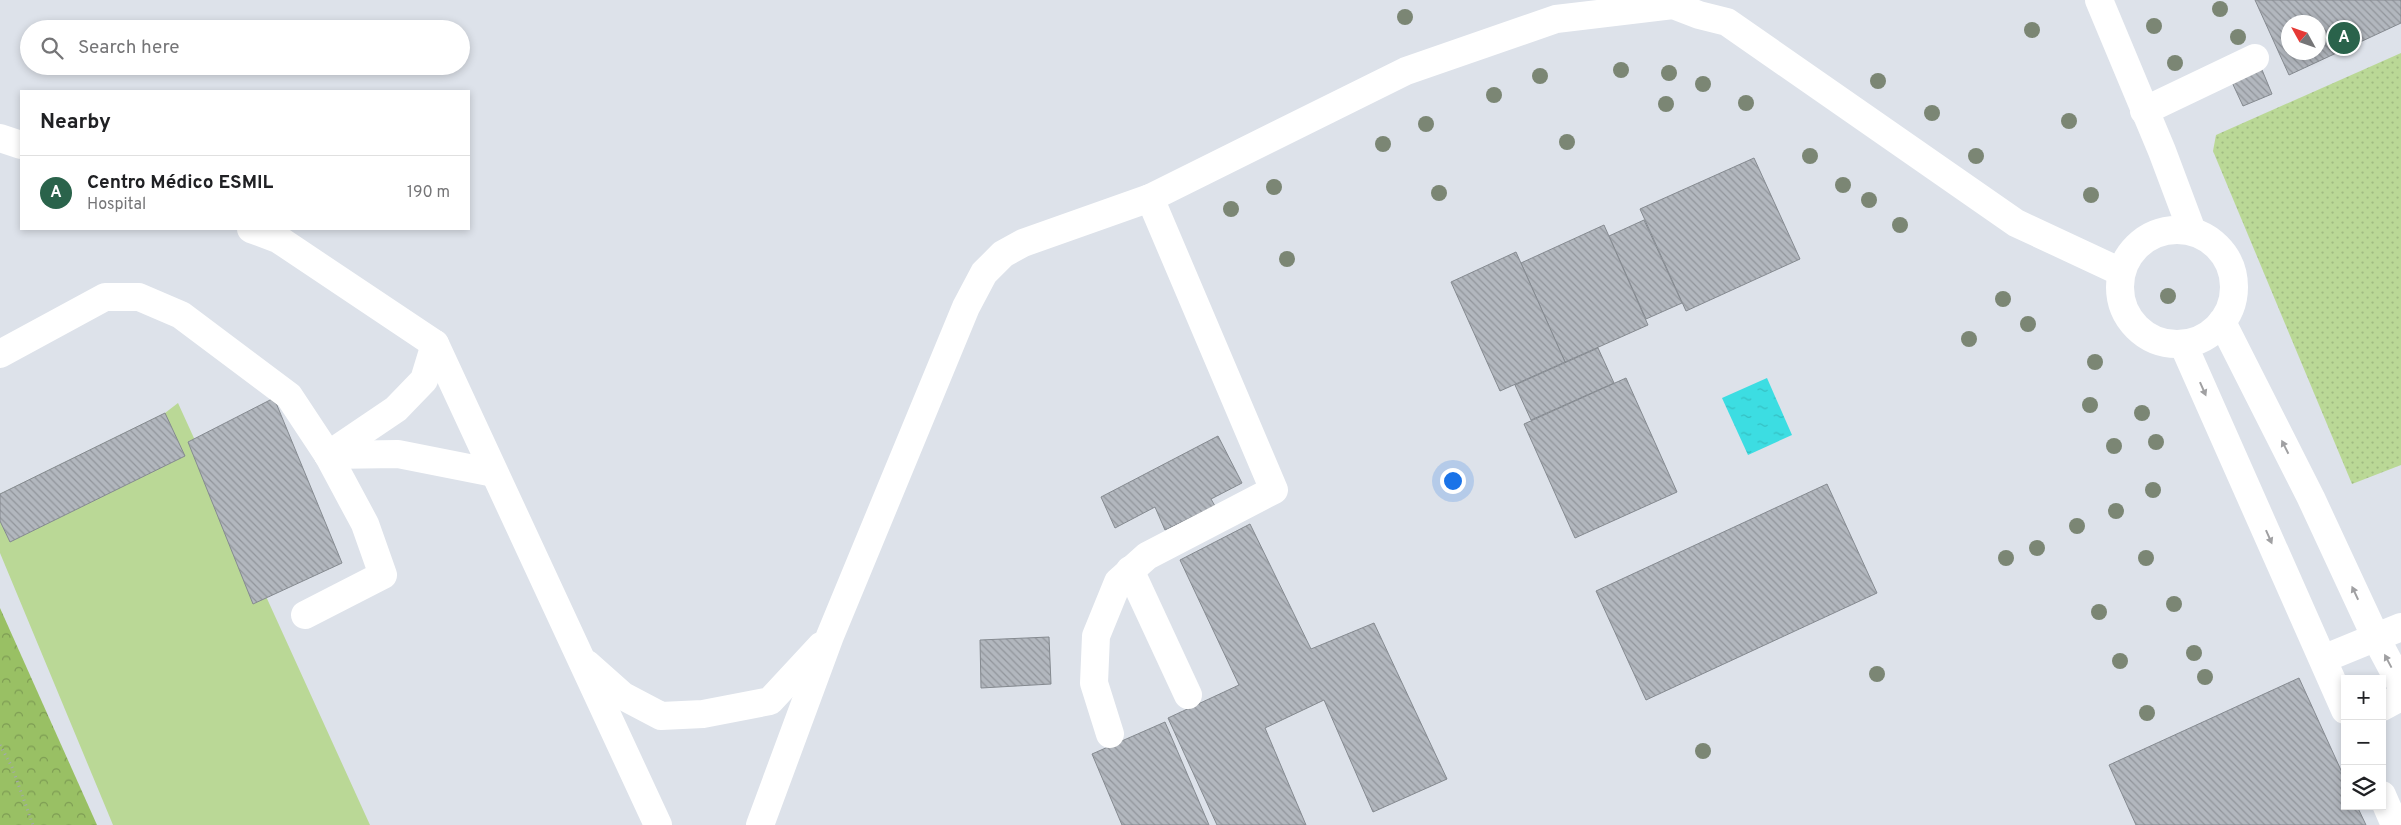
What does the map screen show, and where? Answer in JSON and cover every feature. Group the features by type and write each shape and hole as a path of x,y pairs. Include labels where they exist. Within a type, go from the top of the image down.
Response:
{"lane":[{"path":"2099,0 2192,231"},
{"path":"760,825 830,636 962,315 984,273 1003,254 1023,243 1150,198 1406,71 1556,19 1672,5 1699,16 1727,22 2016,222 2121,272"},
{"path":"2144,111 2255,58"},
{"path":"0,138 20,145"},
{"path":"1110,734 1094,683 1096,636 1118,582 1147,556 1274,490 1150,198"},
{"path":"2174,229 2192,231 2209,239 2222,252 2232,269 2234,287 2231,306 2222,322 2211,333 2183,344 2165,343 2148,338 2134,326 2125,312 2120,294 2121,272 2128,255 2141,242 2157,233 2174,229"},
{"path":"254,230 278,239 435,344 577,654 658,825"},
{"path":"0,354 105,297 138,297 181,315 289,396 328,455 365,524 383,575 305,615"},
{"path":"2222,322 2311,498 2376,638 2401,685"},
{"path":"328,455 396,409 407,398 424,380 435,344"},
{"path":"2183,344 2341,700"},
{"path":"328,455 398,454 494,474"},
{"path":"1130,570 1188,695"},
{"path":"2324,659 2401,626"},
{"path":"577,654 623,696 661,716 704,714 770,702 830,636"},
{"path":"2386,705 2401,697"},
{"path":"2386,804 2396,825"}],"path":[{"path":"0,745 12,767 32,825"}],"green space":[{"path":"2401,53 2401,465 2352,484 2213,151 2216,135"},
{"path":"178,403 370,825 113,825 0,553 0,494 165,413"},
{"path":"0,608 97,825 0,825"}],"water":[{"path":"1767,378 1792,435 1748,455 1722,398"}],"building":[{"path":"2255,0 2401,0 2401,23 2326,58 2326,15 2281,15 2281,57"},
{"path":"2282,60 2321,60 2289,75"},
{"path":"2260,65 2272,94 2243,106 2230,78"},
{"path":"1754,158 1800,259 1686,311 1640,209"},
{"path":"1644,220 1682,303 1646,319 1609,236"},
{"path":"1604,225 1648,325 1565,362 1521,263"},
{"path":"1516,252 1565,362 1500,391 1451,282"},
{"path":"1598,348 1614,383 1531,420 1515,385"},
{"path":"1626,378 1677,492 1575,538 1524,424"},
{"path":"274,398 342,563 253,604 188,442"},
{"path":"165,413 185,456 10,542 0,521 0,494"},
{"path":"1218,436 1242,483 1211,499 1215,506 1165,530 1155,507 1115,528 1101,497"},
{"path":"1827,484 1877,593 1646,700 1596,591"},
{"path":"1250,524 1311,649 1374,623 1447,779 1373,812 1324,700 1265,728 1306,825 1217,825 1168,718 1239,685 1180,560"},
{"path":"1049,637 1051,684 981,688 980,640"},
{"path":"2299,678 2341,770 2341,810 2359,810 2366,825 2136,825 2109,765"},
{"path":"1165,722 1209,825 1122,825 1092,754"}],"place":[{"name":"Centro Médico ESMIL","path":"2344,38"}]}
